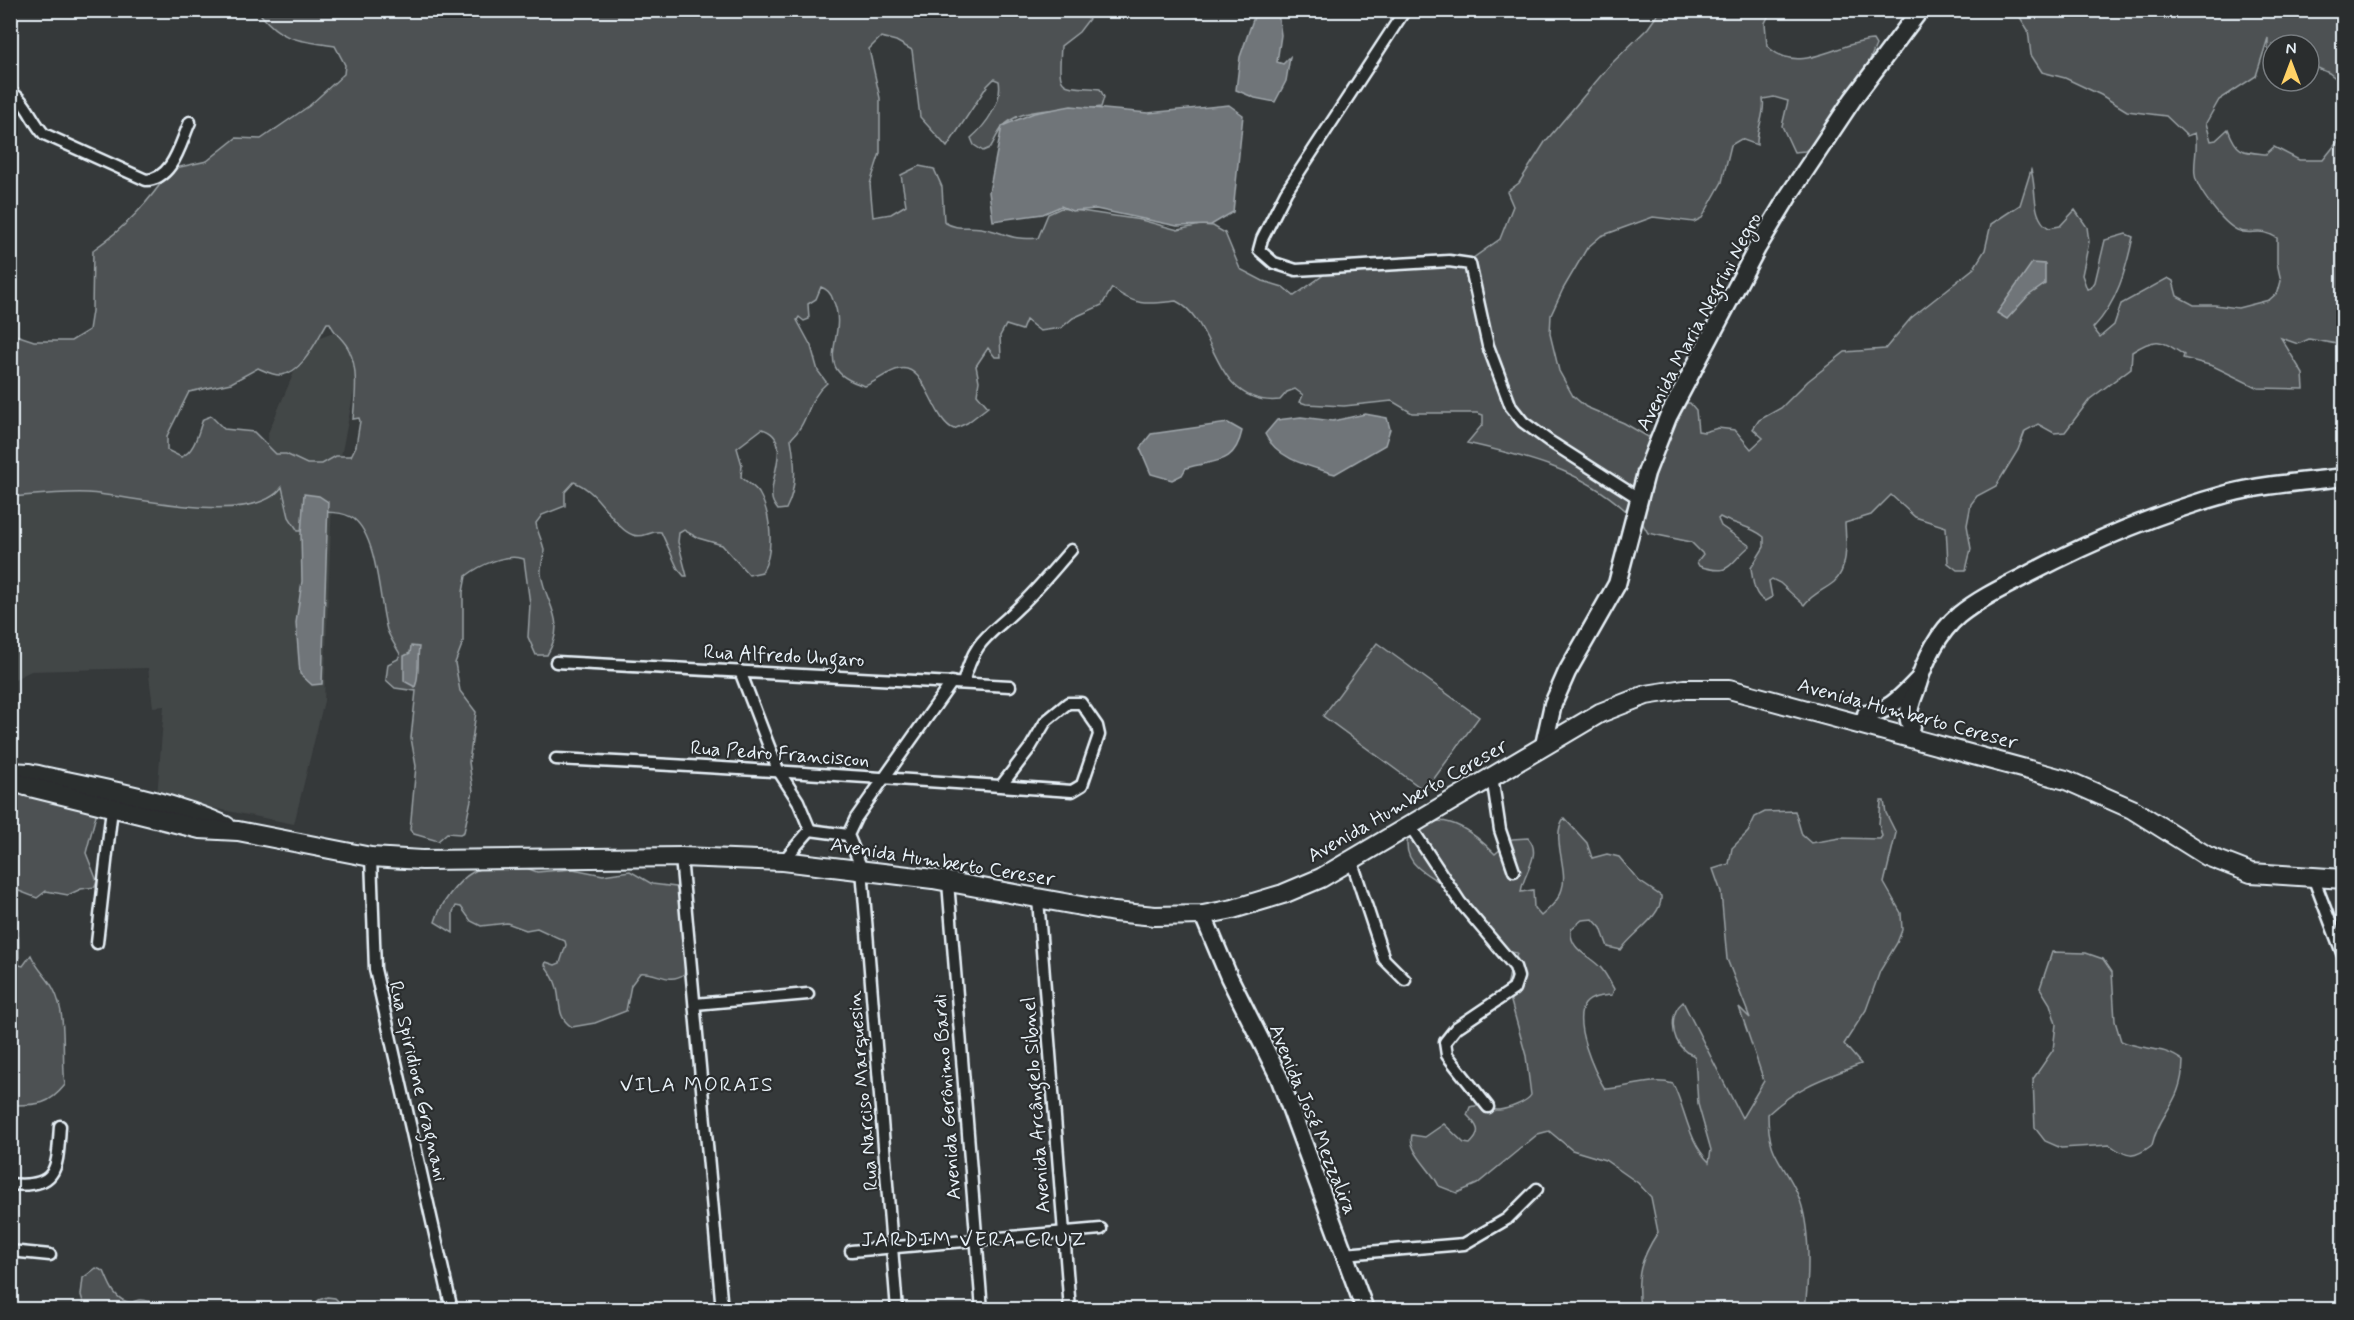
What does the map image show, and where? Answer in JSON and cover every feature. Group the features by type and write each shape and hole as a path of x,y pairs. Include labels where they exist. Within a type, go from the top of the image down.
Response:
{"main road":[{"name":"Avenida Humberto Cereser","path":"10,780 26,786 200,829 238,831 371,857 434,860 681,857 783,861 862,869 1134,914 1203,915 1283,894 1352,862 1600,713 1646,695 1684,689 1736,691 1787,695 1959,742 2015,765 2066,780 2101,794 2226,865 2251,873 2343,879"},
{"name":"Avenida Humberto Cereser","path":"10,772 29,772 150,801 203,816 238,831"}],"street":[{"path":"1405,10 1286,192 1262,239 1259,250 1274,263 1296,270 1449,261 1470,264 1488,346 1511,407 1523,422 1549,441 1640,499"},
{"name":"Avenida Maria Negrini Negro","path":"1544,745 1553,704 1567,672 1617,584 1656,443 1668,417 1757,248 1789,195 1853,99 1920,10"},
{"path":"10,92 23,102 36,126 44,134 146,180 162,177 190,122"},
{"path":"1919,680 1890,707 1878,713 1890,724 1908,717 1919,680 1935,644 1959,615 1982,599 2052,562 2134,525 2227,494 2290,482 2343,477"},
{"path":"810,830 848,835 856,819 885,778 958,683 974,650 983,638 1020,607 1071,550"},
{"name":"Rua Alfredo Ungaro","path":"556,662 1010,686"},
{"path":"740,671 778,770 798,801 810,830"},
{"name":"Rua Pedro Franciscon","path":"556,759 778,770 885,778 1072,791 1080,788 1099,735 1097,726 1081,703 1068,702 1046,721 1030,748 1001,786"},
{"path":"1492,776 1500,830 1514,871"},
{"path":"97,943 112,808"},
{"path":"1410,826 1460,902 1515,967 1518,976 1514,989 1456,1028 1445,1042 1447,1055 1488,1107"},
{"path":"783,861 810,830"},
{"name":"Rua Narciso Marquesin","path":"848,835 862,869 897,1310"},
{"name":"Rua Spiridione Gragnani","path":"371,857 375,969 452,1310"},
{"path":"681,857 722,1310"},
{"path":"1352,862 1384,959 1406,980"},
{"path":"2313,877 2343,958"},
{"name":"Avenida Gerônimo Bardi","path":"948,882 982,1310"},
{"name":"Avenida Arcângelo Sibnel","path":"1038,899 1070,1310"},
{"name":"Avenida José Mezzalira","path":"1203,915 1229,977 1279,1077 1365,1310"},
{"path":"695,1004 808,994"},
{"path":"10,1184 27,1186 40,1184 49,1179 56,1163 60,1126"},
{"path":"1344,1254 1464,1244 1507,1219 1537,1189"},
{"path":"851,1251 1101,1229"},
{"path":"10,1251 50,1255"}],"shaded area":[{"path":"262,11 1095,11 1079,32 1061,46 1060,72 1064,84 1100,89 1104,97 1101,107 1048,110 1022,115 1011,120 1002,128 990,148 983,151 974,145 971,138 982,127 996,105 1000,89 999,81 994,79 987,86 947,147 920,117 912,50 896,41 881,37 869,49 880,98 880,153 870,184 873,217 891,214 906,205 901,175 919,166 934,169 942,187 944,222 953,226 981,228 1020,238 1038,238 1048,214 1061,208 1141,220 1178,230 1200,225 1213,226 1225,233 1240,269 1263,281 1283,287 1294,296 1325,274 1379,267 1441,267 1473,258 1500,239 1513,206 1507,192 1519,183 1545,142 1610,65 1648,28 1660,11 1771,11 1765,23 1767,46 1779,55 1792,58 1805,58 1873,40 1876,45 1868,64 1838,108 1828,132 1805,151 1794,152 1782,126 1788,101 1774,97 1763,99 1757,145 1741,139 1731,145 1722,182 1702,218 1694,222 1653,217 1601,236 1587,248 1551,315 1550,334 1559,371 1573,396 1586,407 1624,423 1648,437 1654,434 1682,403 1690,403 1696,410 1698,431 1704,432 1718,428 1735,430 1751,449 1763,438 1753,429 1759,420 1781,408 1808,381 1845,352 1885,349 1911,318 1974,268 1985,250 1991,224 2020,205 2031,170 2037,210 2043,223 2049,228 2060,226 2075,210 2087,227 2089,242 2082,275 2087,289 2091,288 2095,282 2105,240 2126,234 2133,237 2124,274 2114,297 2093,328 2100,337 2114,325 2121,304 2168,278 2173,281 2177,296 2194,305 2238,308 2269,300 2278,292 2281,281 2277,263 2277,238 2271,234 2247,233 2237,230 2225,221 2212,206 2200,189 2195,175 2195,133 2187,136 2166,116 2127,111 2101,95 2065,78 2042,72 2031,55 2028,30 2016,11 2343,11 2343,84 2321,69 2321,33 2261,33 2261,60 2256,76 2219,100 2206,123 2211,141 2216,140 2228,129 2234,143 2241,150 2266,154 2274,147 2299,160 2323,160 2343,135 2343,345 2309,339 2298,344 2281,338 2303,374 2304,389 2258,388 2213,366 2183,358 2184,355 2164,343 2153,342 2140,347 2132,352 2131,368 2090,399 2065,432 2054,433 2038,424 2025,431 2018,450 1996,486 1977,496 1971,504 1967,525 1971,549 1966,570 1957,570 1948,563 1946,527 1915,517 1891,495 1871,515 1845,523 1846,554 1839,576 1804,605 1780,583 1772,579 1769,581 1772,597 1765,601 1758,595 1754,587 1751,568 1764,547 1764,537 1759,533 1720,517 1718,519 1721,526 1750,546 1724,569 1699,566 1697,562 1703,554 1691,542 1648,533 1631,503 1625,510 1608,496 1570,474 1530,459 1467,443 1483,424 1483,415 1477,413 1412,413 1392,401 1344,406 1306,404 1300,402 1303,395 1295,389 1287,392 1280,400 1257,399 1241,390 1228,377 1190,311 1176,301 1142,303 1112,288 1102,305 1073,318 1061,328 1040,331 1026,320 1022,330 1006,325 1000,336 1001,357 995,357 988,348 976,366 979,381 977,394 988,407 967,423 954,429 946,424 916,374 908,369 895,370 865,386 847,379 838,371 834,361 837,314 831,295 821,287 816,299 808,304 809,319 804,321 799,317 797,320 811,346 818,371 827,383 815,396 802,425 791,439 794,483 786,509 778,510 772,500 778,459 777,441 762,429 737,448 742,465 741,477 759,493 769,522 769,554 762,572 749,575 722,545 698,538 684,530 679,533 678,542 687,576 684,576 678,569 661,532 637,536 626,531 591,493 574,482 565,492 565,506 542,515 536,523 544,550 541,574 556,622 553,643 547,655 536,655 528,637 530,604 524,559 509,558 493,561 466,576 463,592 463,642 455,663 460,691 476,712 469,762 473,791 464,832 447,833 438,841 414,834 410,830 416,766 411,738 416,691 395,688 386,680 388,664 398,659 400,654 387,630 368,540 354,519 340,513 314,513 304,531 298,531 289,517 282,487 267,499 246,506 220,508 88,493 11,497 10,333 34,341 71,341 89,330 92,311 93,250 136,213 171,169 207,161 236,138 261,139 309,106 344,74 345,65 335,46 294,39 277,31 261,15","holes":["327,323 330,323 347,346 354,366 353,419 359,418 360,421 356,446 351,456 336,456 322,464 307,464 286,454 276,454 254,432 224,429 211,416 203,419 190,451 181,457 167,450 167,436 189,392 231,383 258,368 275,375 289,373 303,362"]},
{"path":"1256,11 1278,13 1281,35 1277,62 1283,64 1290,57 1286,81 1275,102 1255,98 1236,90 1240,57"},
{"path":"1229,105 1243,115 1233,212 1211,225 1177,226 1096,209 1072,211 1061,206 1043,214 993,221 989,192 1002,126 1034,113 1071,106 1148,113"},
{"path":"2032,263 2045,264 2045,284 2028,296 2007,319 1997,313"},
{"path":"341,329 364,342 332,501 324,701 294,824 157,797 164,706 153,707 148,668 31,671 11,681 11,494 109,492 269,499 268,433 307,342"},
{"path":"1365,414 1387,418 1390,429 1385,445 1335,474 1305,465 1286,456 1271,443 1265,434 1277,420 1301,417 1333,421"},
{"path":"1228,423 1242,431 1234,451 1222,460 1186,468 1182,475 1172,480 1151,474 1140,448 1151,434"},
{"path":"304,494 319,496 328,502 322,684 312,685 300,674 296,623 302,581 301,534"},
{"path":"1377,643 1479,717 1425,791 1323,716"},
{"path":"411,646 419,647 415,687 404,681 404,656 410,653"},
{"path":"10,784 97,811 86,853 97,881 95,887 81,889 68,895 46,891 37,898 11,888"},
{"path":"1881,801 1884,801 1886,813 1896,833 1884,883 1901,913 1902,930 1880,971 1866,1010 1844,1044 1861,1064 1801,1090 1768,1114 1774,1150 1798,1195 1805,1221 1808,1267 1805,1309 1640,1309 1641,1268 1647,1251 1658,1232 1651,1197 1638,1183 1605,1160 1572,1150 1549,1131 1538,1134 1477,1184 1457,1193 1439,1186 1413,1148 1412,1135 1425,1137 1444,1124 1464,1143 1470,1144 1476,1136 1477,1129 1467,1115 1470,1107 1503,1109 1521,1103 1531,1095 1526,1056 1507,987 1511,967 1517,953 1491,948 1461,896 1428,875 1413,862 1408,854 1407,844 1411,834 1431,822 1451,823 1479,839 1495,854 1512,839 1528,838 1534,851 1521,892 1533,890 1534,908 1541,916 1556,901 1564,881 1559,834 1564,818 1587,843 1592,858 1607,854 1619,857 1639,881 1661,896 1657,911 1652,918 1621,950 1608,947 1601,928 1593,919 1582,920 1571,929 1571,936 1576,947 1601,968 1614,989 1612,995 1594,998 1585,1004 1581,1012 1583,1035 1591,1060 1605,1089 1648,1082 1673,1084 1696,1145 1709,1162 1711,1150 1698,1104 1695,1057 1685,1051 1674,1032 1675,1012 1678,1007 1683,1002 1742,1118 1764,1081 1739,1007 1750,1018 1727,959 1721,892 1713,869 1729,864 1732,848 1748,832 1755,817 1765,812 1795,811 1802,835 1811,843 1840,838 1880,839 1882,836 1879,824"},
{"path":"505,860 537,872 573,869 603,875 630,871 652,884 676,887 679,894 687,962 684,974 668,978 640,973 631,985 626,1011 595,1023 572,1027 563,1018 555,982 545,965 546,962 555,965 560,963 566,945 565,941 537,928 526,930 507,923 481,926 471,921 461,907 456,906 453,912 453,933 435,922 445,901 461,881 477,870"},
{"path":"18,911 19,965 23,966 31,955 52,985 63,1024 65,1085 47,1101 28,1105 11,1105 10,921"},
{"path":"2052,952 2086,953 2103,959 2112,972 2115,1021 2121,1041 2160,1050 2183,1061 2182,1076 2175,1098 2160,1124 2152,1145 2136,1155 2126,1154 2110,1145 2061,1148 2045,1141 2035,1128 2033,1079 2053,1050 2056,1024 2050,1004 2040,988"},
{"path":"96,1268 104,1271 113,1291 121,1299 131,1302 143,1300 164,1304 169,1309 85,1309 81,1295 83,1278"},
{"path":"327,1297 335,1298 342,1305 342,1309 309,1309 319,1300"}],"district":[{"name":"VILA MORAIS","path":"697,1084"},
{"name":"JARDIM VERA CRUZ","path":"974,1239"}]}
